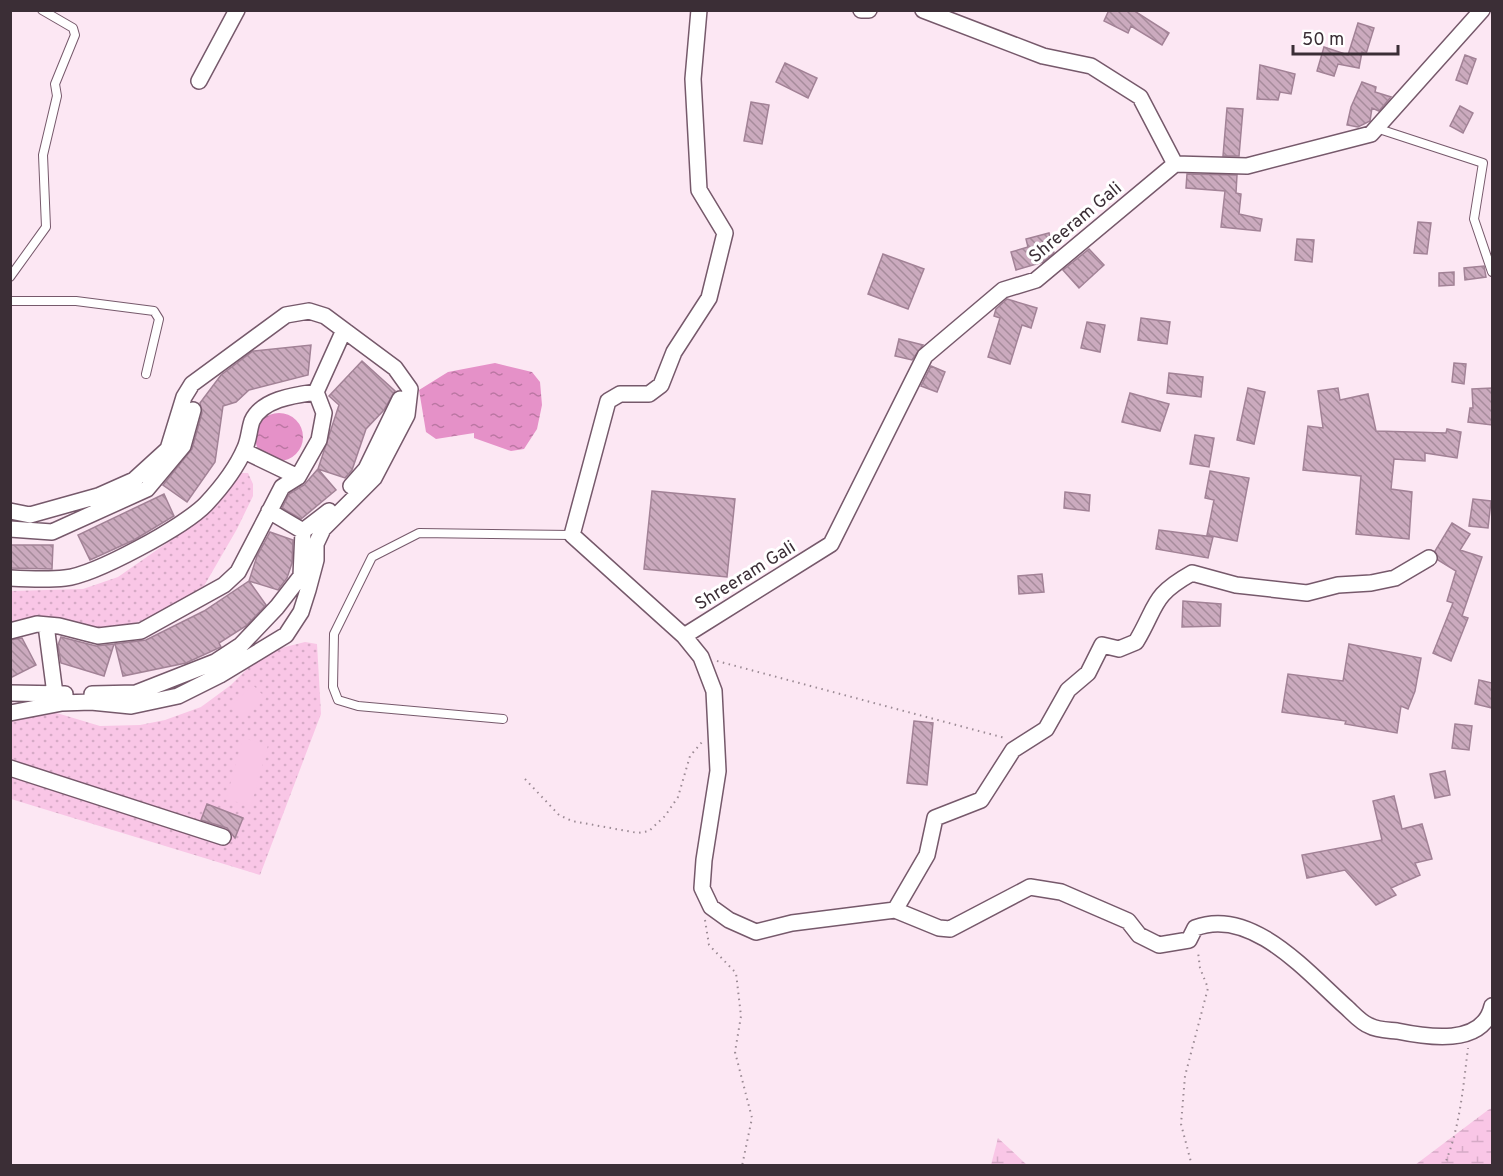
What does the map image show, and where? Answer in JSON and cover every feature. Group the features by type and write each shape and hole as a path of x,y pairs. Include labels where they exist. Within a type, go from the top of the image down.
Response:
{"street":[{"path":"199,81 237,10"},
{"path":"699,10 693,79 699,190 725,233 709,298 674,352 661,384 649,394 620,394 608,401 572,535 684,636 701,657 714,691 718,771 704,860 702,888 711,907 729,920 756,932 792,923 895,910 939,928 950,929 1030,887 1061,892 1128,921 1139,935 1159,945 1189,940 1195,928 1226,922 1270,939 1368,1026 1433,1039 1470,1033 1491,1014 1492,1006"},
{"path":"861,10 869,10"},
{"path":"923,10 1042,56 1091,66 1140,97 1175,165 1247,166 1371,134 1482,10"},
{"name":"Shreeram Gali","path":"684,636 831,544 926,356 1003,290 1036,280 1175,165"},
{"path":"10,512 30,515 98,496 134,480 168,449 184,398 192,384 286,315 309,311 325,316 395,368 410,388 411,399 407,415 374,478 323,529 316,544 316,560 301,612 286,635 220,675 178,696 131,706 91,702 62,703 10,713"},
{"path":"10,631 26,626 45,625 98,636 141,631 224,585 245,561 282,487 298,477 319,440 324,413 316,392 344,330"},
{"path":"10,578 66,578 87,573 184,523 206,503 244,451 251,423 257,413 293,396 316,392"},
{"path":"10,693 136,693 215,662 241,645 292,590 301,576 303,531 327,512 360,478 400,399"},
{"path":"10,529 52,532 147,489 183,446 193,410"},
{"path":"244,451 298,477"},
{"path":"269,512 303,531"},
{"path":"895,910 927,855 935,818 981,800 1013,750 1046,729 1068,690 1088,673 1102,645 1119,649 1136,642 1156,600 1171,585 1192,573 1236,585 1307,593 1338,585 1371,583 1395,578 1429,558"},
{"path":"45,625 55,694"},
{"path":"10,768 223,837"}],"lane":[{"path":"10,277 46,227 43,155 57,96 55,84 75,36 73,28 42,10"},
{"path":"1376,128 1483,163 1474,219 1492,272"},
{"path":"10,301 76,301 154,311 159,319 146,374"},
{"path":"503,719 358,706 338,700 333,687 334,634 372,557 419,533 572,535"}],"path":[{"path":"701,657 1022,743"},
{"path":"525,779 559,815 572,820 638,833 649,831 665,816 678,797 690,756 716,727"},
{"path":"711,907 704,924 709,945 736,973 741,1008 735,1052 752,1118 742,1166"},
{"path":"1192,1166 1181,1124 1185,1076 1208,988 1200,968 1195,928"},
{"path":"1444,1166 1454,1143 1470,1033"}],"green space":[{"path":"237,473 248,473 253,484 253,496 204,586 158,615 105,633 61,620 20,619 11,622 11,591 83,589 118,577 197,522 213,506"},
{"path":"305,642 317,644 321,714 260,875 11,799 11,716 50,711 100,726 140,725 165,720 201,707 231,685 249,667 281,648"},
{"path":"253,685 266,698 246,717 233,704"},
{"path":"243,738 268,745 251,806 226,799"},
{"path":"1492,1108 1492,1165 1415,1165 1488,1110"},
{"path":"998,1138 1027,1165 991,1165"}],"water":[{"path":"495,363 532,372 540,382 542,405 537,429 524,449 511,451 474,438 474,433 436,439 426,432 419,390 448,372"},
{"path":"274,413 284,413 296,420 303,432 303,442 296,454 284,461 274,461 259,450 255,442 255,432 266,417"}],"building":[{"path":"1109,10 1133,10 1169,33 1162,45 1131,26 1128,33 1104,21"},
{"path":"1358,23 1374,28 1366,54 1362,52 1359,68 1338,64 1334,76 1317,71 1324,47 1348,55"},
{"path":"1465,55 1476,59 1467,84 1456,80"},
{"path":"785,63 817,78 808,98 776,82"},
{"path":"1260,65 1295,74 1291,94 1280,92 1278,100 1257,99"},
{"path":"1362,82 1376,87 1375,92 1391,97 1379,111 1372,108 1370,121 1358,127 1347,125 1351,107"},
{"path":"751,102 769,105 762,144 744,141"},
{"path":"1460,106 1473,113 1463,133 1450,126"},
{"path":"1227,108 1243,109 1239,156 1223,156"},
{"path":"1187,174 1237,175 1236,193 1241,194 1239,214 1262,219 1260,231 1221,227 1225,191 1186,188"},
{"path":"1418,222 1431,223 1427,254 1414,253"},
{"path":"1049,233 1054,253 1043,262 1016,270 1011,252 1028,247 1026,239"},
{"path":"1297,239 1314,240 1312,262 1295,260"},
{"path":"1089,249 1104,265 1079,288 1063,270"},
{"path":"883,254 924,269 908,309 868,294"},
{"path":"1484,266 1486,277 1465,280 1464,268"},
{"path":"1454,272 1454,285 1439,286 1439,273"},
{"path":"1007,299 1037,308 1031,328 1022,325 1010,364 988,357 1000,318 994,316 996,309"},
{"path":"1141,318 1170,322 1167,344 1138,340"},
{"path":"1087,322 1105,325 1100,352 1081,348"},
{"path":"899,339 923,345 912,360 895,356"},
{"path":"311,345 308,375 249,390 236,402 223,406 215,462 187,502 163,485 192,449 202,413 200,403 221,375 253,351"},
{"path":"362,361 395,391 384,410 366,429 352,470 345,478 318,469 339,405 329,396"},
{"path":"1454,363 1466,364 1464,384 1452,382"},
{"path":"931,366 945,372 937,392 921,386"},
{"path":"1169,373 1203,377 1201,397 1167,393"},
{"path":"1248,388 1265,392 1254,444 1237,440"},
{"path":"1338,388 1340,400 1368,394 1376,431 1446,433 1447,429 1461,432 1457,458 1425,453 1425,461 1394,459 1391,489 1412,492 1409,539 1356,534 1361,476 1303,470 1308,426 1323,428 1318,391"},
{"path":"1492,388 1492,425 1468,422 1470,408 1473,408 1472,389"},
{"path":"1130,393 1169,404 1160,431 1122,422"},
{"path":"1195,435 1214,438 1209,467 1190,464"},
{"path":"318,469 336,490 301,519 282,508 289,494 304,485"},
{"path":"1210,471 1249,478 1237,541 1207,535 1214,500 1205,498"},
{"path":"652,491 735,499 727,577 644,569"},
{"path":"1065,492 1090,495 1089,511 1064,508"},
{"path":"164,494 174,516 134,540 90,560 78,535"},
{"path":"1473,499 1491,501 1488,528 1469,526"},
{"path":"1452,523 1470,534 1460,550 1482,557 1462,616 1468,618 1451,661 1433,653 1453,603 1447,601 1456,571 1438,560 1435,551"},
{"path":"1159,530 1213,537 1208,558 1156,549"},
{"path":"270,532 293,540 292,563 287,578 278,590 249,581 257,556"},
{"path":"10,545 53,545 52,569 10,568"},
{"path":"1042,574 1044,592 1019,594 1018,576"},
{"path":"249,581 266,605 246,626 219,643 221,647 186,663 123,676 115,644 146,640 204,611"},
{"path":"1183,601 1221,604 1220,626 1182,627"},
{"path":"61,637 96,646 114,644 104,676 61,663 58,645"},
{"path":"22,638 36,665 10,678 10,640"},
{"path":"1349,644 1421,658 1415,691 1408,709 1401,706 1397,733 1345,724 1346,721 1282,712 1288,674 1343,681"},
{"path":"1479,680 1492,683 1492,708 1475,704"},
{"path":"914,721 933,723 927,785 907,783"},
{"path":"1455,724 1472,726 1469,750 1452,748"},
{"path":"1445,771 1450,795 1435,798 1430,774"},
{"path":"1394,796 1402,829 1422,824 1432,859 1415,863 1420,875 1391,888 1396,895 1376,905 1345,870 1307,878 1302,855 1382,840 1373,801"},
{"path":"207,804 243,818 235,838 227,828 201,820"}]}
